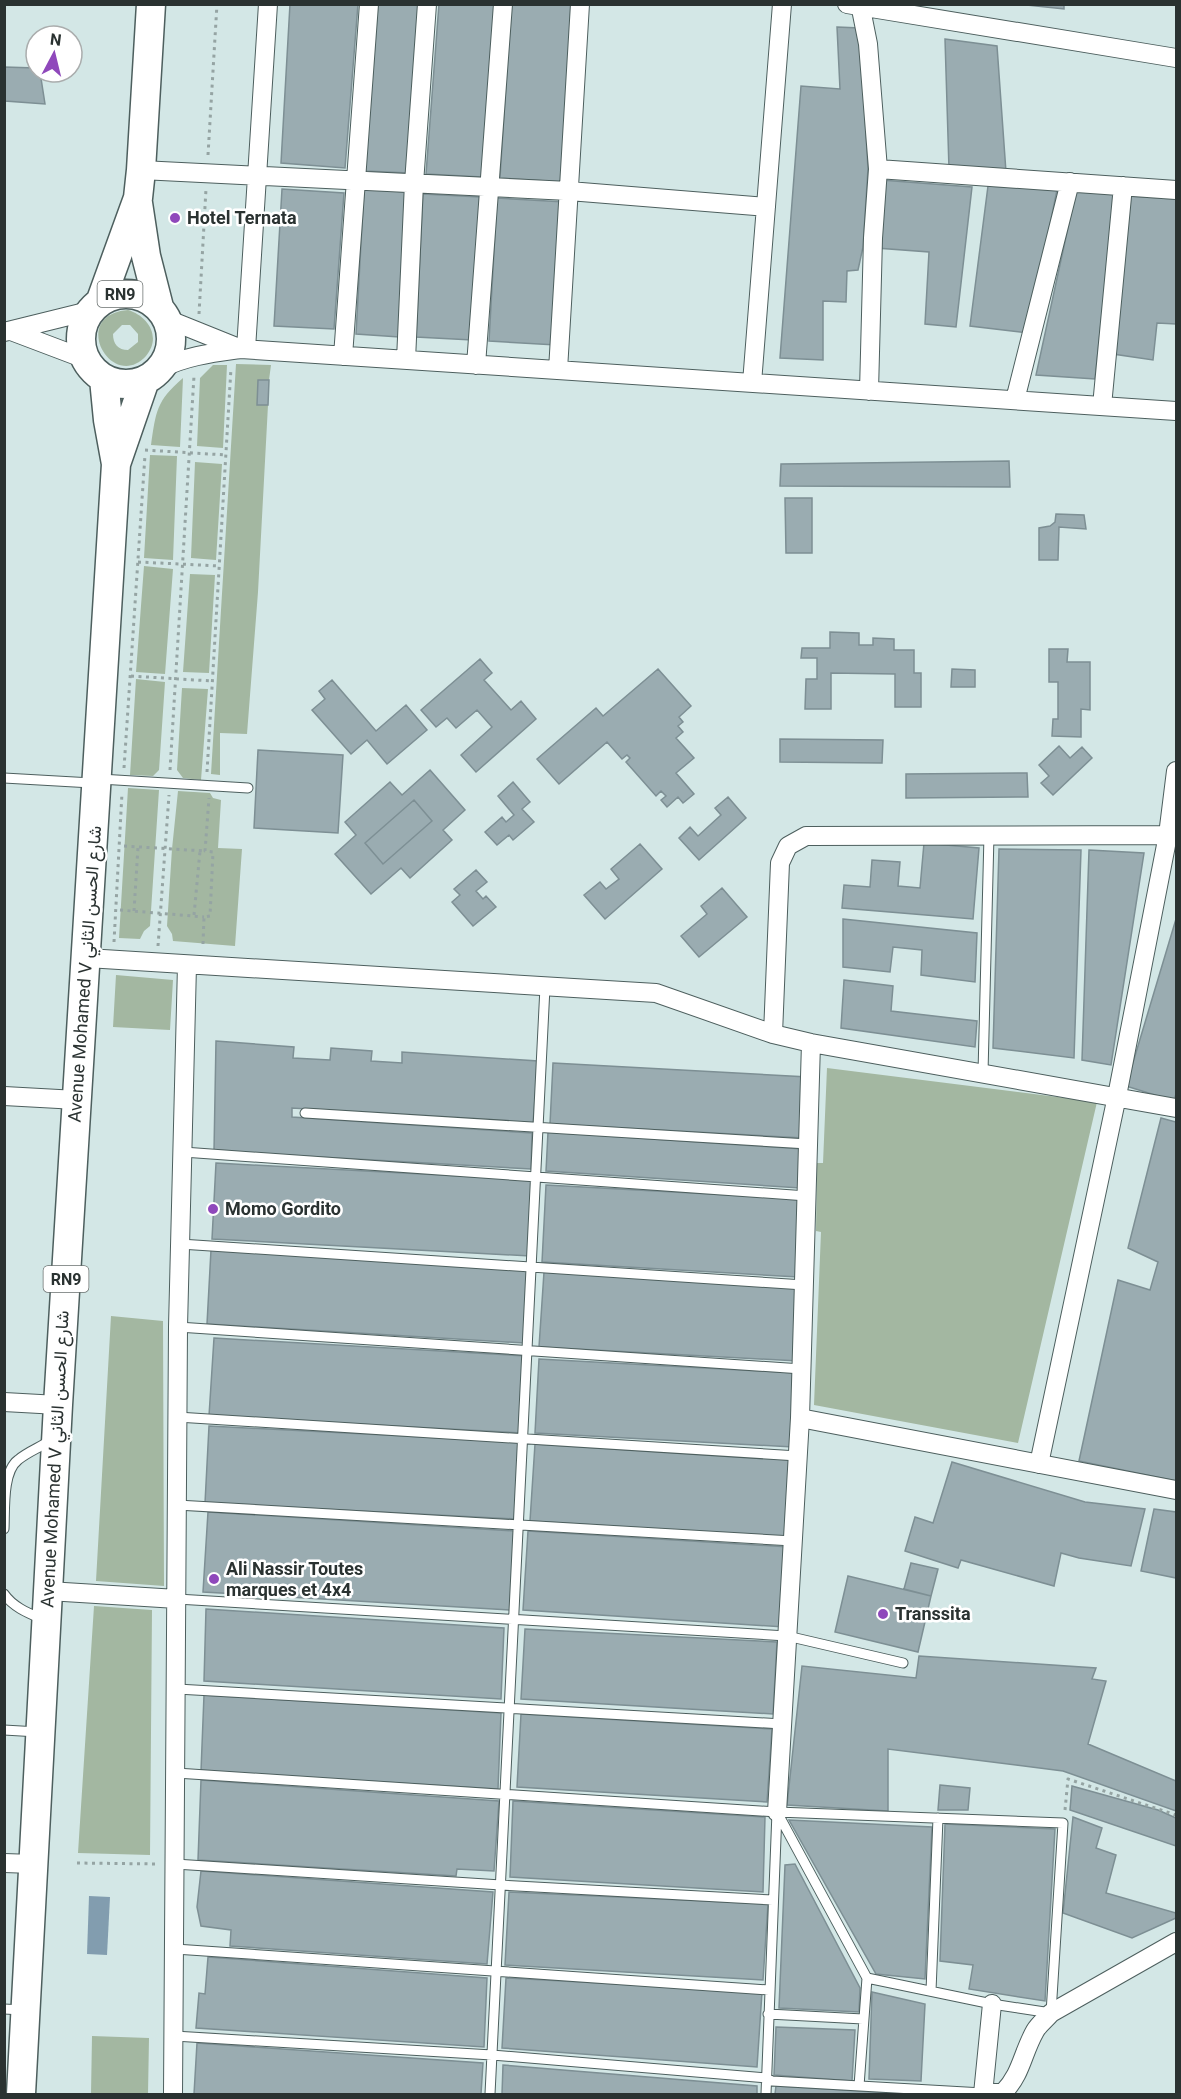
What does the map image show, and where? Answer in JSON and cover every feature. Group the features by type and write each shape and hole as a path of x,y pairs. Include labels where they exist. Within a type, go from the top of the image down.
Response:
{"main road":[{"name":"RN9","path":"151,4 138,198 146,256 171,332 171,345 167,358 153,374"},
{"name":"RN9","path":"85,359 80,334 83,322 95,306 138,198"},
{"name":"RN9","path":"95,306 115,294 131,293 146,298 163,313"},
{"path":"85,359 104,379 117,383 131,384 153,374"},
{"name":"Avenue Mohamed V شارع الحسن الثاني","path":"116,464 153,374"},
{"name":"Avenue Mohamed V شارع الحسن الثاني","path":"21,2094 15,2009 33,1864 77,1100 87,958 106,781 116,464 104,379"}],"street":[{"path":"239,353 257,175 268,4"},
{"path":"343,356 369,4"},
{"path":"406,360 414,183 427,4"},
{"path":"476,365 503,4"},
{"path":"558,370 580,4"},
{"path":"752,383 782,4"},
{"path":"869,391 873,238 878,169 867,44 856,5 1176,58"},
{"path":"878,169 1176,189"},
{"path":"141,170 489,187 766,207"},
{"path":"1015,400 1070,182"},
{"path":"1102,406 1123,186"},
{"path":"8,332 95,306"},
{"path":"163,313 239,353"},
{"path":"8,332 85,359"},
{"path":"153,374 176,361 200,354 343,356 1176,411"},
{"path":"1039,1464 1117,1096 1168,835 1176,771"},
{"path":"773,1034 780,863 788,846 806,836 1168,835"},
{"path":"87,958 656,993 773,1034 811,1044 1176,1108"},
{"path":"173,2094 178,1327 187,965"},
{"path":"777,1812 800,1418 811,1044"},
{"path":"4,1096 77,1100"},
{"path":"4,1402 58,1405"},
{"path":"800,1418 1176,1490"},
{"path":"48,1591 177,1599"},
{"path":"4,1863 33,1864"},
{"path":"992,2004 983,2094 1003,2093 1013,2083 1036,2030 1050,2013 1176,1942"}],"lane":[{"path":"4,778 170,783 248,788"},
{"path":"983,1073 989,836"},
{"path":"490,2094 545,987"},
{"path":"305,1113 808,1144"},
{"path":"183,1152 807,1196"},
{"path":"180,1245 804,1285"},
{"path":"178,1327 802,1369"},
{"path":"177,1417 798,1456"},
{"path":"4,1529 7,1479 10,1469 16,1460 56,1438"},
{"path":"177,1505 793,1541"},
{"path":"4,1594 9,1602 46,1621"},
{"path":"177,1599 787,1636 903,1663"},
{"path":"177,1689 782,1724"},
{"path":"4,1730 41,1732"},
{"path":"176,1773 777,1812 1063,1823 1050,2013 992,2004 867,1978"},
{"path":"766,2094 777,1812"},
{"path":"777,1812 867,1978 859,2086"},
{"path":"931,1991 938,1818"},
{"path":"175,1864 773,1900"},
{"path":"175,1949 769,1990"},
{"path":"768,2014 863,2019"},
{"path":"174,2036 492,2055 767,2078 772,2081 983,2094"}],"path":[{"path":"205,851 210,793 206,786 226,455 239,353"},
{"path":"158,946 195,367"},
{"path":"125,943 114,942 106,781 131,676 147,440"},
{"path":"145,450 226,455"},
{"path":"138,562 220,566"},
{"path":"131,676 212,681"},
{"path":"120,910 210,916 213,852 124,846"},
{"path":"134,912 138,847"},
{"path":"194,915 200,850"},
{"path":"203,944 204,916"},
{"path":"1063,1823 1068,1779 1176,1815"},
{"path":"77,1863 175,1864"}],"green space":[{"path":"128,310 142,317 150,328 153,335 151,349 146,356 133,365 120,365 110,359 102,349 98,337 101,324 110,315","holes":["122,325 130,325 138,334 138,342 128,350 121,349 115,343 113,334"]},
{"path":"236,364 271,365 269,380 258,381 257,404 268,405 258,592 247,734 220,733 220,775 211,774"},
{"path":"213,365 227,365 223,448 197,446 200,378"},
{"path":"183,378 180,447 151,445 154,424 162,401"},
{"path":"150,455 177,456 173,560 144,558"},
{"path":"195,462 222,464 216,560 191,558"},
{"path":"144,566 173,569 165,674 136,672"},
{"path":"190,574 215,575 209,673 183,672"},
{"path":"136,679 165,682 159,770 153,776 130,775"},
{"path":"182,688 208,689 201,780 183,778 177,770"},
{"path":"128,788 159,790 150,926 140,939 119,938"},
{"path":"178,791 210,793 213,798 221,800 218,848 242,849 235,946 173,941 167,926"},
{"path":"116,975 173,980 170,1030 113,1027"},
{"path":"827,1068 1097,1102 1018,1443 814,1405 821,1232 816,1231 817,1163 823,1163"},
{"path":"111,1316 163,1321 164,1586 96,1581"},
{"path":"94,1606 152,1610 150,1855 78,1853"},
{"path":"92,2036 149,2038 148,2094 91,2094"}],"water":[{"path":"89,1896 110,1897 107,1955 87,1954"}],"building":[{"path":"290,4 358,4 345,168 281,163"},
{"path":"378,4 421,4 409,173 365,171"},
{"path":"439,4 495,4 482,177 426,174"},
{"path":"511,4 574,4 562,182 500,178"},
{"path":"1017,4 1064,4 1064,9"},
{"path":"837,27 860,28 868,169 863,247 858,270 847,271 846,302 823,301 823,360 780,358 801,86 840,89"},
{"path":"945,39 997,46 1006,172 949,169"},
{"path":"4,67 24,68 24,84 42,84 45,104 5,101"},
{"path":"881,180 972,187 956,327 925,324 929,252 876,248"},
{"path":"988,186 1057,190 1028,333 970,326"},
{"path":"282,189 344,193 334,329 274,326"},
{"path":"364,189 407,192 399,337 356,334"},
{"path":"1076,191 1115,192 1095,379 1036,375"},
{"path":"423,194 480,197 472,340 416,337"},
{"path":"1127,196 1176,199 1176,324 1157,323 1153,360 1113,354"},
{"path":"497,198 565,202 556,345 489,341"},
{"path":"258,380 269,380 268,405 257,405"},
{"path":"1009,461 1010,487 780,486 781,464"},
{"path":"785,498 812,498 812,553 786,553"},
{"path":"1056,514 1084,515 1086,529 1059,527 1058,560 1039,560 1039,528 1050,526 1055,522"},
{"path":"830,632 859,633 859,645 873,645 873,638 894,639 894,650 914,650 914,673 921,673 921,707 895,707 895,674 831,673 831,709 805,709 806,679 817,679 817,658 801,658 802,648 830,648"},
{"path":"1049,649 1068,649 1067,662 1090,662 1090,710 1081,709 1081,737 1052,736 1053,719 1058,719 1058,682 1049,682"},
{"path":"480,659 492,673 484,680 511,710 521,701 536,719 476,772 461,755 492,727 477,710 456,728 447,718 436,727 421,710"},
{"path":"658,669 691,706 679,717 683,722 678,726 683,732 676,738 694,758 676,773 694,794 683,803 678,797 667,807 661,800 666,796 661,791 656,796 626,762 630,758 627,755 622,759 607,742 559,784 537,759 596,708 603,716"},
{"path":"952,669 975,670 975,687 951,687"},
{"path":"332,680 376,731 406,705 427,730 387,764 367,740 351,754 312,710 325,699 319,691"},
{"path":"780,739 883,740 882,763 780,762"},
{"path":"1059,746 1070,758 1082,747 1092,758 1053,795 1041,783 1049,776 1039,765"},
{"path":"258,750 343,755 338,833 254,828"},
{"path":"430,770 465,810 443,830 452,840 410,878 401,868 371,894 335,854 356,835 345,822 390,782 402,795","holes":["414,800 432,821 383,864 365,843"]},
{"path":"1027,773 1028,797 906,798 906,774"},
{"path":"513,782 530,802 522,809 534,822 513,840 509,835 497,845 485,832 502,817 506,822 514,815 498,796"},
{"path":"728,797 746,818 699,860 679,838 690,827 698,836 721,815 715,808"},
{"path":"414,800 432,821 383,864 365,843"},
{"path":"924,843 979,848 973,919 842,908 844,885 870,887 872,860 900,862 898,886 920,888"},
{"path":"640,844 662,869 605,919 584,895 600,882 606,889 619,879 611,869"},
{"path":"999,849 1081,850 1074,1058 993,1048"},
{"path":"1089,850 1144,853 1111,1065 1082,1060"},
{"path":"476,870 487,882 476,891 483,899 486,896 496,907 473,926 452,902 460,895 454,889"},
{"path":"722,888 747,917 699,957 681,936 707,914 701,906"},
{"path":"843,919 977,933 975,982 921,975 922,950 893,947 890,972 843,967"},
{"path":"1176,919 1176,1094 1174,1101 1126,1086"},
{"path":"844,980 893,986 891,1011 977,1021 975,1047 841,1028"},
{"path":"216,1041 294,1047 293,1058 330,1060 331,1048 372,1051 371,1061 402,1063 402,1052 538,1061 533,1123 292,1108 292,1117 532,1133 531,1169 214,1151"},
{"path":"553,1063 808,1077 804,1138 550,1124"},
{"path":"1161,1118 1176,1122 1176,1481 1079,1461 1118,1280 1150,1290 1158,1262 1128,1248"},
{"path":"548,1132 803,1149 800,1188 546,1171"},
{"path":"216,1163 534,1180 530,1256 212,1239"},
{"path":"546,1185 803,1199 798,1277 542,1262"},
{"path":"211,1250 528,1269 524,1343 207,1324"},
{"path":"544,1272 802,1286 798,1361 539,1347"},
{"path":"214,1338 526,1356 522,1433 209,1416"},
{"path":"539,1359 798,1373 793,1447 535,1433"},
{"path":"209,1426 520,1442 516,1519 205,1503"},
{"path":"535,1444 793,1460 788,1537 530,1521"},
{"path":"952,1462 1085,1502 1145,1509 1131,1566 1061,1553 1054,1586 961,1560 958,1568 905,1551 915,1517 933,1523"},
{"path":"1154,1509 1176,1512 1176,1578 1141,1571"},
{"path":"208,1512 515,1531 510,1610 203,1592"},
{"path":"528,1531 789,1547 784,1627 523,1610"},
{"path":"911,1563 938,1569 931,1596 904,1589"},
{"name":"Transsita","path":"848,1576 931,1596 918,1652 835,1632"},
{"path":"206,1609 504,1628 501,1699 204,1681"},
{"path":"525,1629 777,1642 773,1714 521,1699"},
{"path":"919,1656 1096,1668 1092,1679 1106,1681 1088,1744 1176,1781 1176,1811 1063,1771 888,1749 888,1811 787,1805 802,1666 916,1678"},
{"path":"204,1695 501,1713 498,1789 201,1771"},
{"path":"521,1714 772,1729 767,1802 517,1787"},
{"path":"201,1780 499,1801 494,1871 457,1869 456,1876 198,1860"},
{"path":"940,1785 970,1788 968,1810 938,1810"},
{"path":"1072,1786 1158,1810 1176,1818 1176,1846 1070,1810"},
{"path":"513,1801 765,1817 763,1892 510,1877"},
{"path":"1073,1817 1102,1828 1096,1848 1116,1855 1106,1893 1176,1913 1176,1918 1132,1938 1063,1913"},
{"path":"789,1820 932,1827 925,1979 876,1974"},
{"path":"945,1824 1055,1829 1045,2001 969,1989 973,1965 940,1961"},
{"path":"795,1864 860,1988 859,2012 779,2008 785,1865"},
{"path":"201,1871 493,1892 487,1964 230,1946 231,1930 201,1926 197,1907"},
{"path":"509,1892 768,1904 763,1980 505,1965"},
{"path":"208,1957 487,1978 484,2047 196,2028 199,1993 205,1994"},
{"path":"506,1978 762,1992 757,2067 502,2048"},
{"path":"872,1992 925,2004 921,2081 869,2079"},
{"path":"776,2027 855,2030 852,2081 774,2075"},
{"path":"197,2043 483,2063 481,2094 194,2094"},
{"path":"503,2065 757,2086 757,2094 502,2094"},
{"path":"776,2086 910,2094 775,2094"}],"place":[{"name":"Hotel Ternata","path":"175,218"},
{"name":"Momo Gordito","path":"213,1209"},
{"name":"Ali Nassir Toutes marques et 4x4","path":"214,1579"},
{"name":"Transsita","path":"883,1614"}]}
